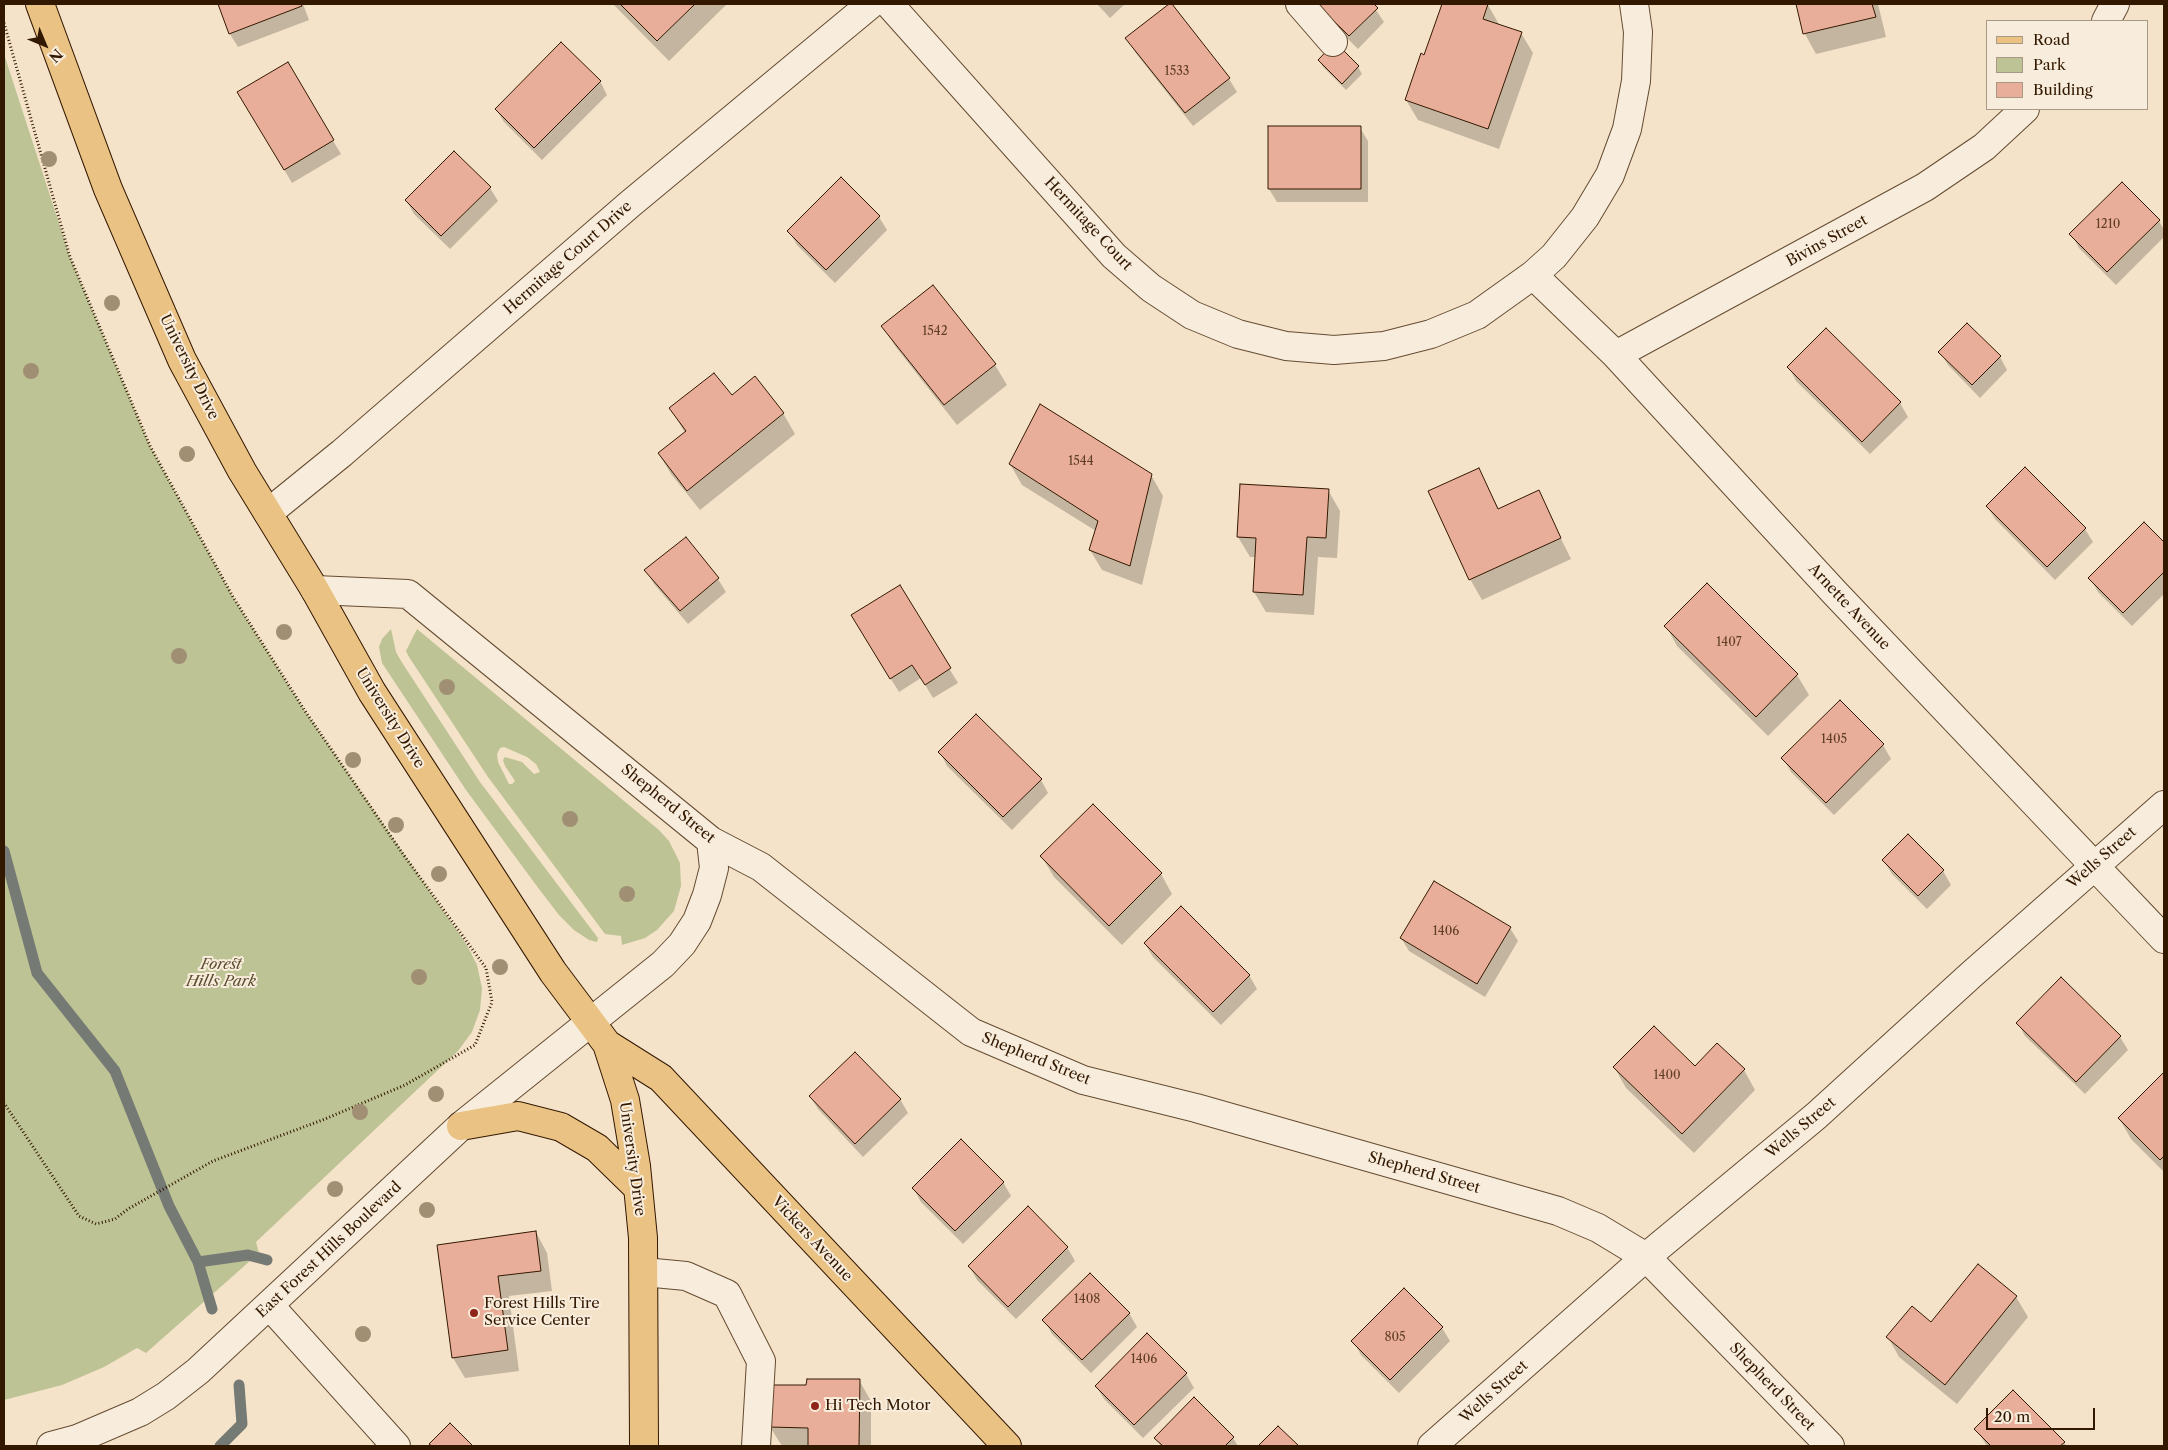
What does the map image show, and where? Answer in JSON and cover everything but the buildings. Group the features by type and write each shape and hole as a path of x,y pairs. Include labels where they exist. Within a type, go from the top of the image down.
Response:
{"main road":[{"name":"University Drive","path":"40,4 108,189 182,360 372,692 553,972 607,1044 625,1100 636,1166 643,1238 644,1446"},
{"name":"Vickers Avenue","path":"607,1044 661,1078 1008,1446"},
{"path":"461,1126 518,1116 561,1127 597,1148 638,1188"}],"street":[{"name":"Hermitage Court Drive","path":"268,513 342,453 630,204 871,4"},
{"name":"Hermitage Court","path":"890,4 1114,256 1151,288 1192,315 1238,334 1286,346 1334,350 1384,346 1431,334 1477,315 1533,275 1554,256 1585,217 1610,174 1627,128 1636,81 1638,32 1634,4"},
{"path":"1300,4 1333,42"},
{"path":"2107,20 2115,4"},
{"name":"Bivins Street","path":"1616,355 1925,187 1984,147 2024,110"},
{"name":"Arnette Avenue","path":"1533,275 1616,355 1834,592 2164,939"},
{"name":"Shepherd Street","path":"315,590 408,594 711,841 761,867 971,1032 1083,1080 1196,1108 1558,1212 1598,1228 1646,1257 1830,1446"},
{"name":"Wells Street","path":"1432,1446 1646,1257 1816,1116 2164,804"},
{"name":"East Forest Hills Boulevard","path":"51,1446 77,1439 140,1412 166,1396 212,1360 461,1126 663,964 682,944 696,921 707,895 714,868 711,841"},
{"path":"644,1272 686,1276 727,1294 761,1361 756,1446"},
{"path":"270,1306 396,1446"}],"path":[{"path":"4,23 70,257 150,446 234,597 305,711 403,854 486,968 492,1002 475,1045 405,1085 325,1119 213,1161 128,1209 115,1219 96,1224 79,1216 4,1103"}],"green space":[{"name":"Forest Hills Park","path":"4,54 70,257 150,446 233,597 305,711 467,945 477,965 482,988 480,1010 472,1032 458,1051 256,1242 259,1253 146,1353 137,1348 104,1367 62,1385 4,1400"},
{"path":"391,629 396,652 401,661 480,782 598,938 597,942 589,940 574,930 559,915 466,790 382,663 379,647 382,639"},
{"path":"417,629 659,830 669,841 680,863 681,886 674,911 657,930 645,938 622,945 621,936 605,934 488,777 406,651","holes":["504,747 527,757 536,764 540,772 534,774 522,762 505,757 503,760 505,766 515,781 509,784 498,762 497,754 500,748"]}],"waterway":[{"path":"4,851 37,973 115,1071 169,1206 198,1262 212,1309"},
{"path":"198,1262 248,1255 267,1260"},
{"path":"220,1446 242,1424 239,1385"}],"place":[{"name":"Forest Hills Tire Service Center","path":"474,1313"},
{"name":"Hi Tech Motor","path":"815,1406"}]}
